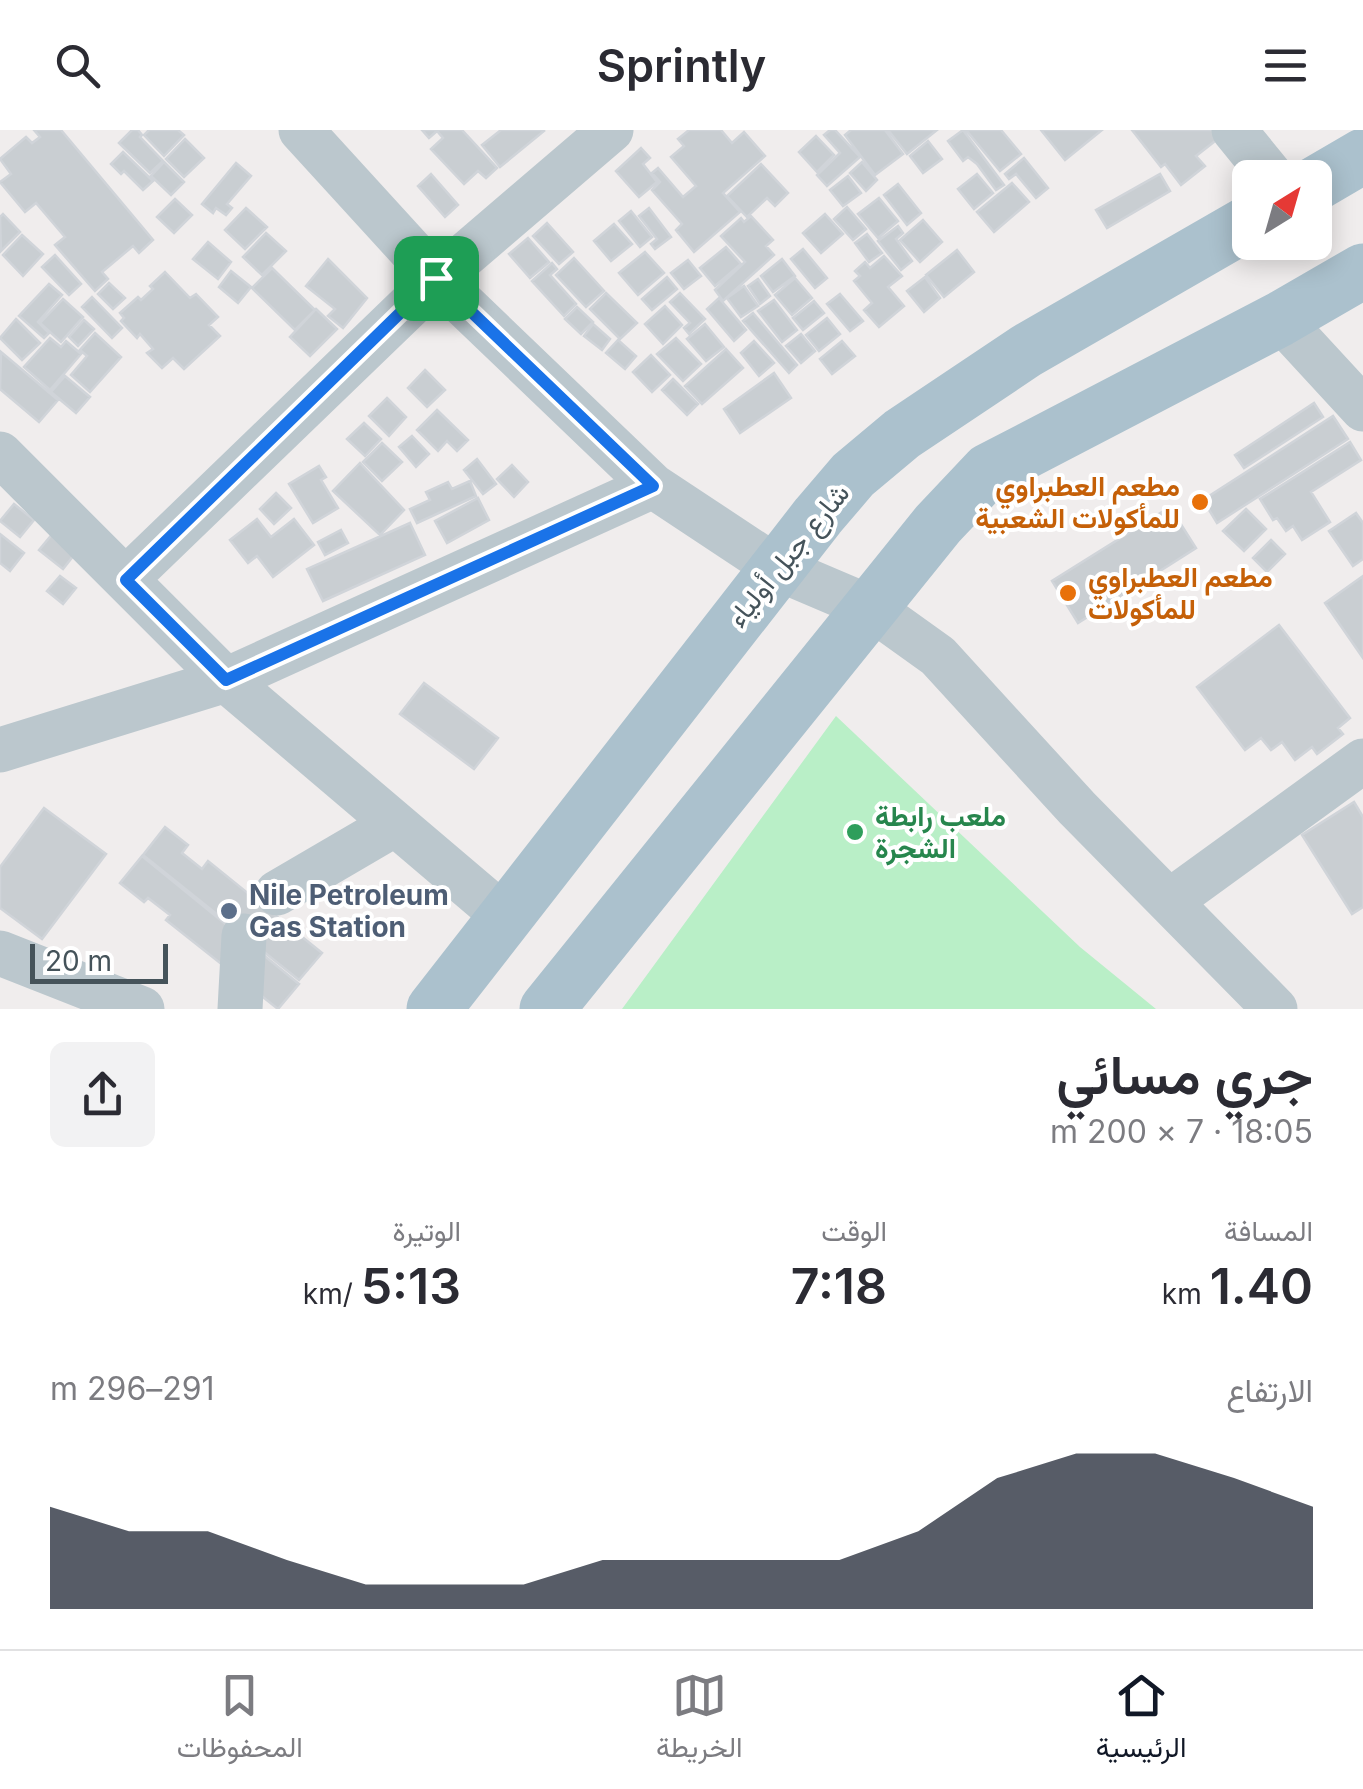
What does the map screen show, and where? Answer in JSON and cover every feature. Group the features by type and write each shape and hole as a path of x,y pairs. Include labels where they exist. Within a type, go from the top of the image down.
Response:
{"main road":[{"path":"1332,174 1363,156"},
{"name":"شارع جبل أولياء","path":"434,1009 777,568 841,488 874,454 1026,351 1232,232"},
{"path":"546,1009 938,524 988,471 1280,319 1363,271"}],"street":[{"path":"301,130 436,278 653,486 777,568 871,608 938,656 1077,808 1275,1009"},
{"path":"126,580 436,278 611,130"},
{"path":"1234,130 1258,160"},
{"path":"1280,319 1363,409"},
{"path":"0,454 226,680 504,918"},
{"path":"0,750 226,680 653,486"},
{"path":"1170,901 1363,762"},
{"path":"277,894 395,824"},
{"path":"240,1009 244,936"},
{"path":"0,953 142,1009"}],"green space":[{"name":"ملعب رابطة الشجرة","path":"836,716 1080,947 1156,1009 622,1009"}],"building":[{"path":"34,130 61,130 153,240 139,253 133,246 102,272 108,279 95,291 55,245 65,237 36,203 25,212 0,182 11,174 0,159 26,137 32,143 40,137"},
{"path":"132,130 138,130 163,161 150,173 119,143"},
{"path":"149,130 178,130 184,135 164,156 144,135"},
{"path":"422,130 462,130 497,168 486,178 478,171 464,184 431,149 443,138 437,131 429,138"},
{"path":"501,130 544,131 500,167 482,145"},
{"path":"689,130 721,130 732,143 744,132 765,156 723,193 740,212 694,252 676,230 682,224 652,190 660,182 652,173 658,168 683,197 696,186 671,157 684,146 678,139"},
{"path":"835,130 860,157 827,186 817,175 840,153 824,135"},
{"path":"851,130 885,130 903,154 875,175 845,135"},
{"path":"888,130 937,130 907,154"},
{"path":"963,130 1004,185 996,190 977,164 968,157 963,161 948,141"},
{"path":"966,130 1001,130 1021,154 1000,171"},
{"path":"1041,130 1102,130 1065,160"},
{"path":"1132,130 1213,130 1219,138 1196,156 1205,166 1181,185"},
{"path":"816,136 834,155 817,172 799,152"},
{"path":"185,139 204,158 184,177 166,159"},
{"path":"928,141 942,159 923,173 910,156"},
{"path":"641,148 650,158 643,164 657,182 639,197 616,171"},
{"path":"123,152 153,181 143,190 111,164"},
{"path":"1024,158 1048,188 1036,198 1016,174 1009,179 1005,174"},
{"path":"164,162 184,182 171,195 151,176"},
{"path":"862,162 877,180 866,191 850,173"},
{"path":"236,163 251,176 227,204 232,208 226,215 216,208 213,213 202,204"},
{"path":"761,164 788,193 775,206 767,198 747,217 727,196"},
{"path":"431,174 458,205 445,217 418,186"},
{"path":"977,174 993,193 974,209 958,189"},
{"path":"1160,174 1170,191 1107,228 1096,210"},
{"path":"848,176 861,193 843,206 830,190"},
{"path":"1012,183 1029,202 994,232 977,212"},
{"path":"898,184 921,213 907,225 884,195"},
{"path":"879,198 898,221 878,238 858,214"},
{"path":"175,199 192,215 174,233 157,217"},
{"path":"847,207 866,229 853,240 834,219"},
{"path":"246,208 267,227 245,249 225,230"},
{"path":"649,208 671,237 655,249 651,244 657,239 639,216"},
{"path":"631,211 652,237 640,247 619,221"},
{"path":"3,214 20,232 1,251 0,217"},
{"path":"825,214 843,234 821,253 803,233"},
{"path":"751,216 773,240 766,246 774,255 723,301 715,290 745,262 721,236 741,218 744,222"},
{"path":"923,220 942,242 920,262 900,240"},
{"path":"547,223 573,252 559,264 533,236"},
{"path":"614,224 632,244 611,261 594,241"},
{"path":"898,226 903,233 896,239 912,261 901,270 878,241"},
{"path":"266,233 286,251 262,275 243,257"},
{"path":"867,234 882,253 869,262 855,243"},
{"path":"22,235 43,254 23,276 3,255"},
{"path":"528,238 549,262 530,278 509,254"},
{"path":"208,242 231,262 218,279 193,259"},
{"path":"726,247 741,264 715,286 700,268"},
{"path":"803,249 827,278 815,288 791,259"},
{"path":"957,250 974,272 944,297 926,275"},
{"path":"645,252 664,273 638,295 619,273"},
{"path":"55,255 81,284 69,295 42,267"},
{"path":"884,256 902,276 888,287 904,306 879,327 864,310 872,303 854,281 860,276 855,271 865,262 870,268"},
{"path":"574,258 604,291 586,307 556,275"},
{"path":"328,259 367,298 343,328 328,316 335,309 306,286"},
{"path":"782,259 795,276 773,292 761,276"},
{"path":"688,260 701,276 684,289 671,273"},
{"path":"552,263 557,269 550,275 576,304 564,316 532,281"},
{"path":"272,268 315,310 295,330 252,288"},
{"path":"231,271 251,287 238,303 219,287"},
{"path":"165,272 190,298 196,294 218,317 209,325 220,336 184,369 173,358 162,368 147,353 153,349 140,334 137,338 121,321 124,318 120,313 138,297 141,300"},
{"path":"667,277 677,289 652,310 642,299"},
{"path":"925,277 940,298 924,312 907,291"},
{"path":"795,278 812,298 792,315 775,295"},
{"path":"758,279 770,296 760,304 748,286"},
{"path":"109,283 125,298 113,309 98,294"},
{"path":"49,284 62,295 38,322 49,333 44,338 19,316"},
{"path":"744,286 758,306 741,317 727,298"},
{"path":"606,293 637,323 620,339 590,309"},
{"path":"680,293 705,319 689,334 684,328 690,323 670,302"},
{"path":"840,294 863,321 850,331 827,304"},
{"path":"92,297 122,328 112,338 82,307"},
{"path":"719,298 746,330 734,341 707,309"},
{"path":"63,299 83,317 61,342 40,323"},
{"path":"774,300 797,330 782,342 758,311"},
{"path":"814,301 824,313 803,330 793,318"},
{"path":"665,306 682,325 663,344 645,324"},
{"path":"577,307 593,322 581,334 565,319"},
{"path":"316,309 337,329 310,356 290,337"},
{"path":"753,313 797,365 789,373 743,321"},
{"path":"827,318 840,334 819,351 806,335"},
{"path":"16,319 40,343 22,360 0,338"},
{"path":"84,320 94,329 78,346 69,337"},
{"path":"593,324 610,339 602,350 584,336"},
{"path":"705,324 724,347 706,361 687,339"},
{"path":"95,333 121,357 90,392 71,375 87,356 80,350"},
{"path":"801,334 815,351 801,363 786,346"},
{"path":"50,338 61,347 66,341 81,354 50,390 24,367"},
{"path":"676,338 701,364 683,381 657,354"},
{"path":"618,340 636,356 625,369 606,353"},
{"path":"754,341 774,363 759,376 741,353"},
{"path":"842,341 855,356 832,374 820,359"},
{"path":"726,349 743,368 702,404 685,386"},
{"path":"1,352 58,400 39,422 0,389"},
{"path":"651,355 670,375 652,392 633,372"},
{"path":"425,370 445,390 427,407 408,388"},
{"path":"774,373 791,398 740,433 724,409"},
{"path":"65,376 90,397 76,413 51,392"},
{"path":"673,379 698,404 687,415 662,390"},
{"path":"387,398 406,417 389,436 369,416"},
{"path":"1314,403 1323,417 1244,468 1235,455"},
{"path":"437,410 468,440 457,451 447,441 438,451 417,430"},
{"path":"1333,416 1348,439 1217,523 1203,500"},
{"path":"364,423 381,439 365,456 347,439"},
{"path":"412,436 429,454 416,467 399,447"},
{"path":"1350,442 1361,460 1311,492 1330,522 1302,540 1293,526 1286,531 1277,518 1273,520 1260,499"},
{"path":"382,443 402,462 382,481 363,462"},
{"path":"477,459 496,484 483,494 464,470"},
{"path":"360,463 404,510 380,535 333,491"},
{"path":"512,465 528,482 514,497 497,479"},
{"path":"319,466 326,477 321,480 338,508 313,523 289,484"},
{"path":"470,481 476,496 417,523 410,509 430,500 426,492 448,482 452,489"},
{"path":"276,493 291,508 274,524 260,509"},
{"path":"478,498 489,520 447,543 435,521"},
{"path":"14,504 34,520 20,537 0,521"},
{"path":"1170,507 1196,548 1078,623 1052,581"},
{"path":"1246,509 1266,529 1244,551 1223,531"},
{"path":"1356,513 1363,523 1363,559 1353,566 1329,531"},
{"path":"257,519 271,537 294,519 314,545 273,577 257,556 248,563 230,540"},
{"path":"410,523 425,555 323,601 307,569"},
{"path":"341,530 348,543 325,555 318,542"},
{"path":"54,532 78,550 63,569 39,550"},
{"path":"0,534 24,553 10,571 0,563"},
{"path":"1271,540 1285,554 1267,572 1253,558"},
{"path":"60,576 76,588 63,604 47,591"},
{"path":"1363,576 1363,658 1325,603"},
{"path":"1279,625 1350,718 1338,728 1343,734 1317,754 1312,747 1295,760 1282,742 1271,750 1261,738 1245,750 1197,687"},
{"path":"424,683 498,738 474,769 400,714"},
{"path":"1354,802 1363,817 1363,907 1352,914 1302,835"},
{"path":"44,808 106,854 42,939 0,908 0,867"},
{"path":"165,827 188,845 182,853 202,869 208,861 322,953 299,980 143,855"},
{"path":"142,856 299,984 278,1009 166,920 170,915 148,898 144,902 120,883"}],"place":[{"name":"مطعم العطبراوي للمأكولات الشعبية","path":"1200,502"},
{"name":"مطعم العطبراوي للمأكولات","path":"1068,593"},
{"name":"ملعب رابطة الشجرة","path":"855,832"},
{"name":"Nile Petroleum Gas Station","path":"229,911"}],"route":[{"path":"436,278 653,486 226,680 126,580 436,278"}]}
